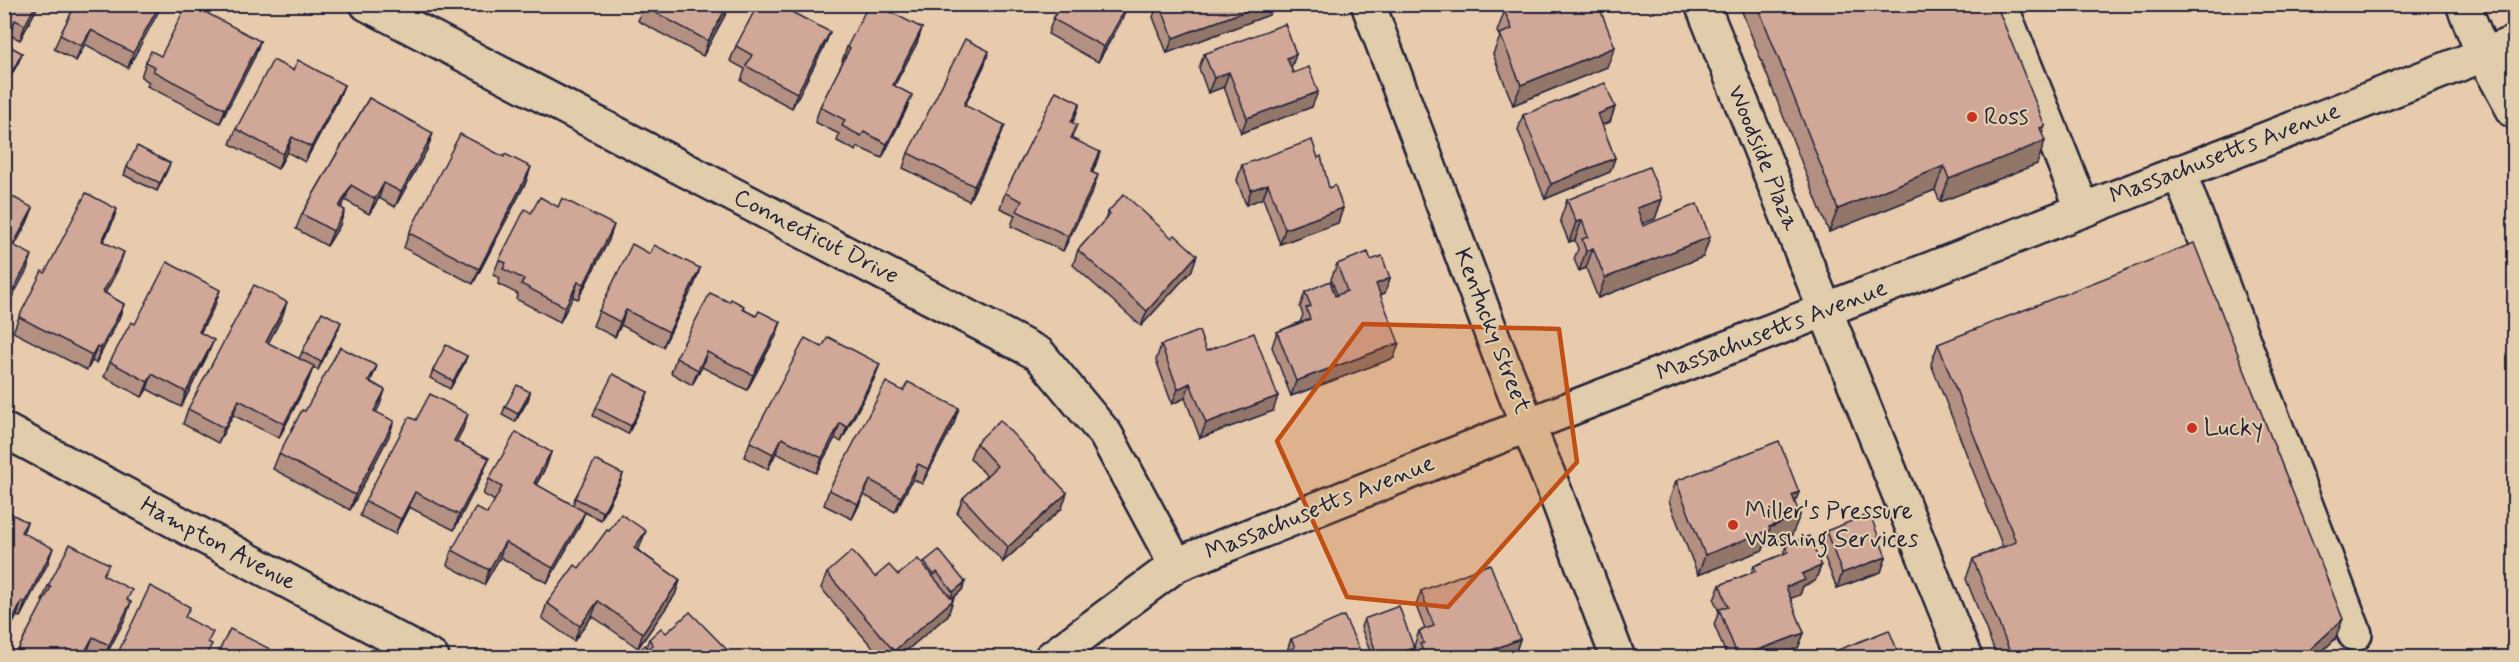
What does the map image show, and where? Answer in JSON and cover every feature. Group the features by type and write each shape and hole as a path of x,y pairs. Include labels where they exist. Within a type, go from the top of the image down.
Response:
{"street":[{"name":"Connecticut Drive","path":"367,4 1040,354 1106,435 1176,565"},
{"name":"Kentucky Street","path":"1368,4 1498,352 1618,657"},
{"name":"Woodside Plaza","path":"1702,4 1965,657"},
{"path":"2463,4 2483,54 2514,111"},
{"path":"2001,5 2083,210"},
{"name":"Massachusetts Avenue","path":"1051,657 1176,565 1528,425 2514,43"},
{"path":"2179,172 2355,634"},
{"name":"Hampton Avenue","path":"4,430 432,657"}],"highlighted area":[{"path":"1363,324 1559,329 1577,462 1448,607 1347,597 1277,441"}],"building":[{"path":"4,4 36,4 25,25 15,20 8,33 4,31"},
{"path":"76,4 160,4 133,53 91,30 81,46 60,35"},
{"path":"187,4 260,41 225,109 153,71 155,67 146,62 151,51 161,56"},
{"path":"644,4 728,4 708,41 643,6"},
{"path":"758,4 785,4 784,8 830,32 797,93 746,66 752,55 736,46"},
{"path":"869,4 875,4 922,28 893,85 912,95 887,144 864,132 861,136 842,126 845,120 820,107"},
{"path":"1061,4 1125,4 1127,6 1104,47 1053,19"},
{"path":"1160,4 1264,4 1173,38"},
{"path":"1508,4 1598,4 1615,47 1521,85 1500,34 1512,29 1505,12 1510,9"},
{"path":"1757,4 1996,4 2045,126 2040,128 2045,141 1949,179 1944,166 1838,209"},
{"path":"1285,24 1296,54 1287,58 1293,73 1309,67 1318,92 1247,118 1229,72 1214,78 1204,54"},
{"path":"965,39 989,51 964,105 1005,125 974,186 908,153"},
{"path":"4,43 22,53 4,87"},
{"path":"273,60 293,70 298,60 344,85 311,147 292,137 283,154 236,129"},
{"path":"1605,83 1615,107 1598,114 1615,158 1551,184 1523,115"},
{"path":"1056,91 1080,103 1071,122 1077,125 1071,138 1100,152 1091,172 1098,175 1068,236 1017,211 1022,201 1005,193"},
{"path":"369,98 433,133 401,192 384,183 375,199 351,185 339,207 345,210 333,231 302,214"},
{"path":"460,134 504,157 505,154 531,167 479,269 409,233"},
{"path":"1312,140 1318,158 1321,156 1329,188 1335,185 1343,208 1285,229 1268,184 1251,190 1242,165"},
{"path":"137,146 170,163 160,183 127,167"},
{"path":"1649,167 1662,199 1637,208 1643,226 1697,204 1710,237 1605,278 1593,248 1586,251 1582,239 1588,237 1582,220 1576,222 1567,200"},
{"path":"4,192 33,208 13,245 32,255 4,307"},
{"path":"86,193 117,209 102,241 124,252 103,292 124,304 101,348 97,346 92,355 19,317 42,271 45,273"},
{"path":"1124,194 1172,238 1175,235 1197,255 1147,311 1078,250 1110,214 1108,212"},
{"path":"540,197 558,207 562,198 614,225 584,284 578,282 565,307 521,284 524,279 503,269 506,263 499,260 525,209 531,213"},
{"path":"2194,243 2343,619 2302,657 2012,657 1973,559 2016,542 1938,344"},
{"path":"632,244 650,254 654,245 700,268 669,332 626,310 620,322 599,311"},
{"path":"1368,252 1371,260 1382,256 1390,278 1376,284 1399,343 1296,381 1277,332 1310,319 1306,308 1311,306 1305,292 1330,281 1335,296 1347,291 1337,264"},
{"path":"167,262 220,290 199,332 214,340 186,392 152,374 148,382 110,362 131,322 135,324"},
{"path":"254,285 287,302 266,342 314,366 284,424 239,400 224,428 188,409"},
{"path":"710,293 729,302 731,299 744,306 742,309 756,316 759,311 781,322 753,375 707,352 698,370 676,358"},
{"path":"322,312 341,322 321,362 302,352"},
{"path":"1199,331 1206,351 1254,333 1278,396 1206,423 1190,383 1178,389 1161,345"},
{"path":"828,337 880,364 847,427 840,423 822,458 782,438 773,454 750,442 805,338 822,347"},
{"path":"446,345 467,356 453,381 433,370"},
{"path":"340,347 377,366 368,381 385,390 374,411 394,421 355,495 279,454 302,410 305,411"},
{"path":"613,374 648,392 631,426 596,408"},
{"path":"886,382 903,391 908,382 959,408 928,469 918,464 901,497 870,480 858,504 829,490"},
{"path":"517,385 530,392 518,414 505,407"},
{"path":"430,394 468,414 454,441 489,458 459,515 415,492 401,519 365,501 409,417 416,420"},
{"path":"1000,420 1067,493 1008,547 963,498 997,466 976,443"},
{"path":"516,432 551,452 534,483 585,512 553,568 505,542 489,570 452,550 476,507 487,514 502,487 489,479"},
{"name":"Miller's Pressure Washing Services","path":"1779,441 1799,492 1792,495 1800,515 1769,527 1770,530 1705,555 1676,481"},
{"path":"595,460 623,474 603,512 575,498"},
{"path":"4,510 27,522 21,532 53,548 25,603 22,601 10,626 4,623"},
{"path":"621,514 646,531 634,548 680,580 643,633 598,601 580,626 547,603 575,565 579,568"},
{"path":"1870,514 1886,557 1842,573 1826,531"},
{"path":"1809,536 1821,566 1802,574 1805,580 1786,587 1804,633 1738,657 1719,609 1728,607 1720,585 1756,571 1754,566 1788,552 1786,545"},
{"path":"70,544 109,564 103,575 132,590 127,600 131,602 109,645 93,637 82,657 34,657 18,650 51,587 48,586"},
{"path":"939,550 965,582 953,592 937,572 934,575 924,562"},
{"path":"852,551 875,577 889,565 898,575 918,559 953,600 894,651 827,573"},
{"path":"1490,564 1520,639 1474,657 1426,657 1420,644 1424,643 1419,631 1434,626 1421,591"},
{"path":"150,586 190,607 185,617 213,632 208,642 212,644 205,657 116,657"},
{"path":"1399,606 1414,648 1388,657 1378,657 1364,619"},
{"path":"690,612 734,657 632,657 645,645 648,649 653,645 649,639 661,628 666,633"},
{"path":"1344,616 1363,657 1280,657 1279,655 1295,647 1291,639"},
{"path":"230,629 270,649 265,657 216,657"},
{"path":"1889,630 1900,657 1820,657"}],"place":[{"name":"Ross","path":"1972,117"},
{"name":"Lucky","path":"2192,428"},
{"name":"Miller's Pressure Washing Services","path":"1733,525"}]}
